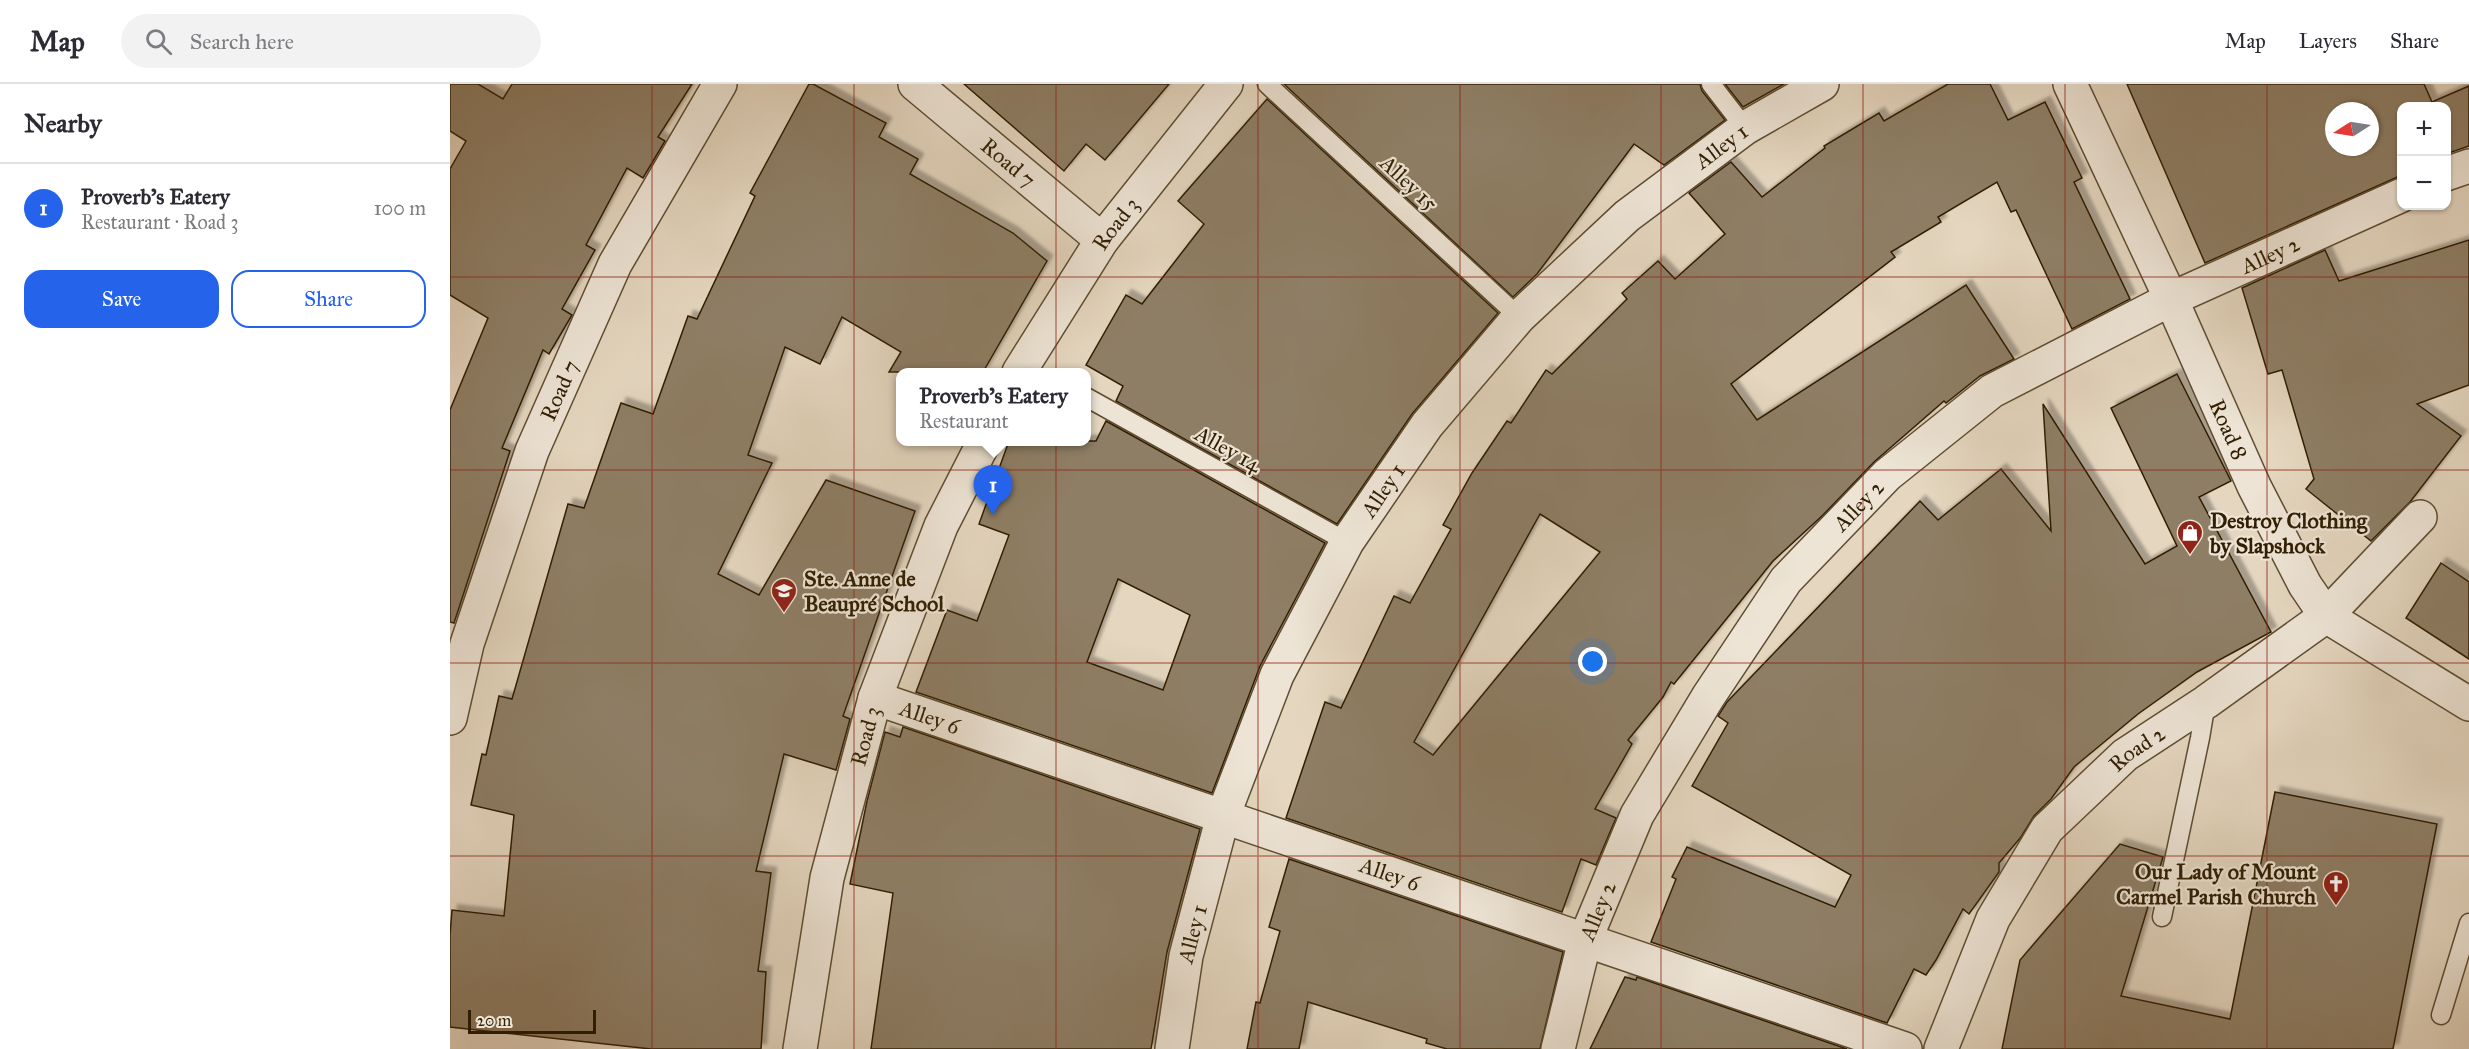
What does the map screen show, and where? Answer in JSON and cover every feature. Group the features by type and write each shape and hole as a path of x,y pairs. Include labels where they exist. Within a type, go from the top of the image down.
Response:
{"street":[{"name":"Road 7","path":"450,718 458,641 532,451 615,264 720,84"},
{"name":"Road 7","path":"915,84 1102,240"},
{"name":"Road 3","path":"1030,368 1102,240 1226,84"},
{"name":"Alley 1","path":"1172,1049 1186,956 1222,816 1277,675 1347,542 1427,425 1519,317 1627,216 1745,128 1821,84"},
{"name":"Road 8","path":"2070,84 2254,486 2289,558 2326,616 2469,704"},
{"path":"2451,172 2469,166"},
{"name":"Alley 2","path":"1558,1049 1585,940 1637,815 1708,697 1786,580 1887,475 1992,391 2170,299 2397,197"},
{"name":"Road 3","path":"800,1049 827,878 875,698 941,526 981,446"},
{"name":"Road 2","path":"1941,1049 1993,919 2047,829 2125,755 2206,702 2326,616 2420,517"},
{"name":"Alley 6","path":"875,698 1905,1049"}],"lane":[{"name":"Alley 15","path":"1267,84 1519,317"},
{"path":"1711,84 1745,128"},
{"name":"Alley 14","path":"1091,400 1347,542"},
{"path":"2162,917 2206,702"},
{"path":"2441,1015 2469,923"}],"building":[{"path":"450,84 478,84 503,99 512,84 692,84 658,137 665,141 643,178 627,168 586,245 595,250 562,309 572,315 549,354 543,350 502,448 510,451 454,623 450,622 450,410 488,318 450,295 450,169 466,141 450,131"},
{"path":"809,84 813,84 886,123 879,137 918,159 910,174 1013,233 1047,261 985,368 896,368 896,372 889,372 901,352 842,317 820,364 785,347 748,455 772,463 718,574 759,595 826,480 915,511 843,716 850,719 836,770 784,754 756,871 771,873 758,971 766,972 761,1049 651,1049 450,1027 452,910 504,916 514,815 471,805 482,754 486,755 499,696 512,699 568,504 584,508 621,403 653,414 688,316 697,319 755,196 750,193"},
{"path":"964,84 1169,84 1105,160 1086,144 1064,171"},
{"path":"1284,84 1700,84 1702,91 1725,120 1664,165 1634,144 1537,274 1513,297"},
{"path":"1725,84 1784,84 1743,107"},
{"path":"1948,84 1990,84 2008,120 2045,102 2082,178 2074,182 2130,299 2072,329 2016,210 2011,212 1997,182 1938,217 1941,222 1891,252 1895,257 1731,384 1757,420 1966,285 2014,359 1980,376 1946,403 1944,401 1874,462 1823,515 1773,561 1674,684 1671,682 1663,697 1628,740 1632,744 1595,809 1616,818 1596,865 1581,859 1562,912 1286,818 1325,702 1341,708 1394,596 1410,603 1451,529 1443,525 1472,473 1507,421 1511,423 1546,370 1552,374 1627,299 1622,293 1658,261 1675,279 1725,234 1689,193 1731,162 1762,197 1825,148 1824,146 1879,113 1884,121","holes":["1540,514 1600,552 1433,755 1414,742"]},
{"path":"2127,84 2424,84 2432,102 2397,102 2397,177 2205,263"},
{"path":"2469,86 2469,146 2451,152 2451,102 2432,102"},
{"path":"1267,99 1498,313 1412,414 1337,524 1116,401 1123,386 1086,365 1126,295 1142,304 1204,224 1178,201"},
{"path":"2469,240 2469,385 2417,404 2461,436 2410,502 2371,541 2306,489 2314,479 2282,370 2268,374 2242,288 2325,250 2339,281"},
{"path":"2177,374 2231,481 2199,497 2271,632 2197,672 2138,714 2074,767 1999,863 1999,872 1969,914 1963,909 1926,975 1914,969 1887,1023 1651,942 1676,879 1672,877 1687,847 1835,907 1851,875 1692,786 1728,723 1718,716 1727,702 1920,501 1938,520 2001,469 2051,531 2043,404 2145,564 2177,546 2111,408"},
{"path":"1106,421 1325,543 1260,666 1212,793 916,692 947,610 977,621 1009,535 979,524 1007,446 1091,446 1091,441 1096,441","holes":["1118,579 1190,615 1163,690 1087,662"]},
{"path":"2441,563 2469,582 2469,659 2406,618"},
{"path":"903,727 1200,829 1167,952 1151,1049 871,1049 893,893 850,884 867,801 885,732 900,737"},
{"path":"2275,792 2437,824 2393,1049 2002,1049 2020,960 2120,844 2163,857 2121,996 2230,1019"},
{"path":"1289,859 1563,952 1540,1049 1447,1049 1426,1043 1427,1039 1308,1002 1299,1049 1247,1049 1256,1002 1260,1003 1280,931 1269,927"},
{"path":"1625,977 1636,980 1637,977 1847,1049 1590,1049"}],"place":[{"name":"Proverb's Eatery","path":"993,515"},
{"name":"Destroy Clothing by Slapshock","path":"2190,556"},
{"name":"Ste. Anne de Beaupré School","path":"784,614"},
{"name":"Our Lady of Mount Carmel Parish Church","path":"2336,907"}]}
